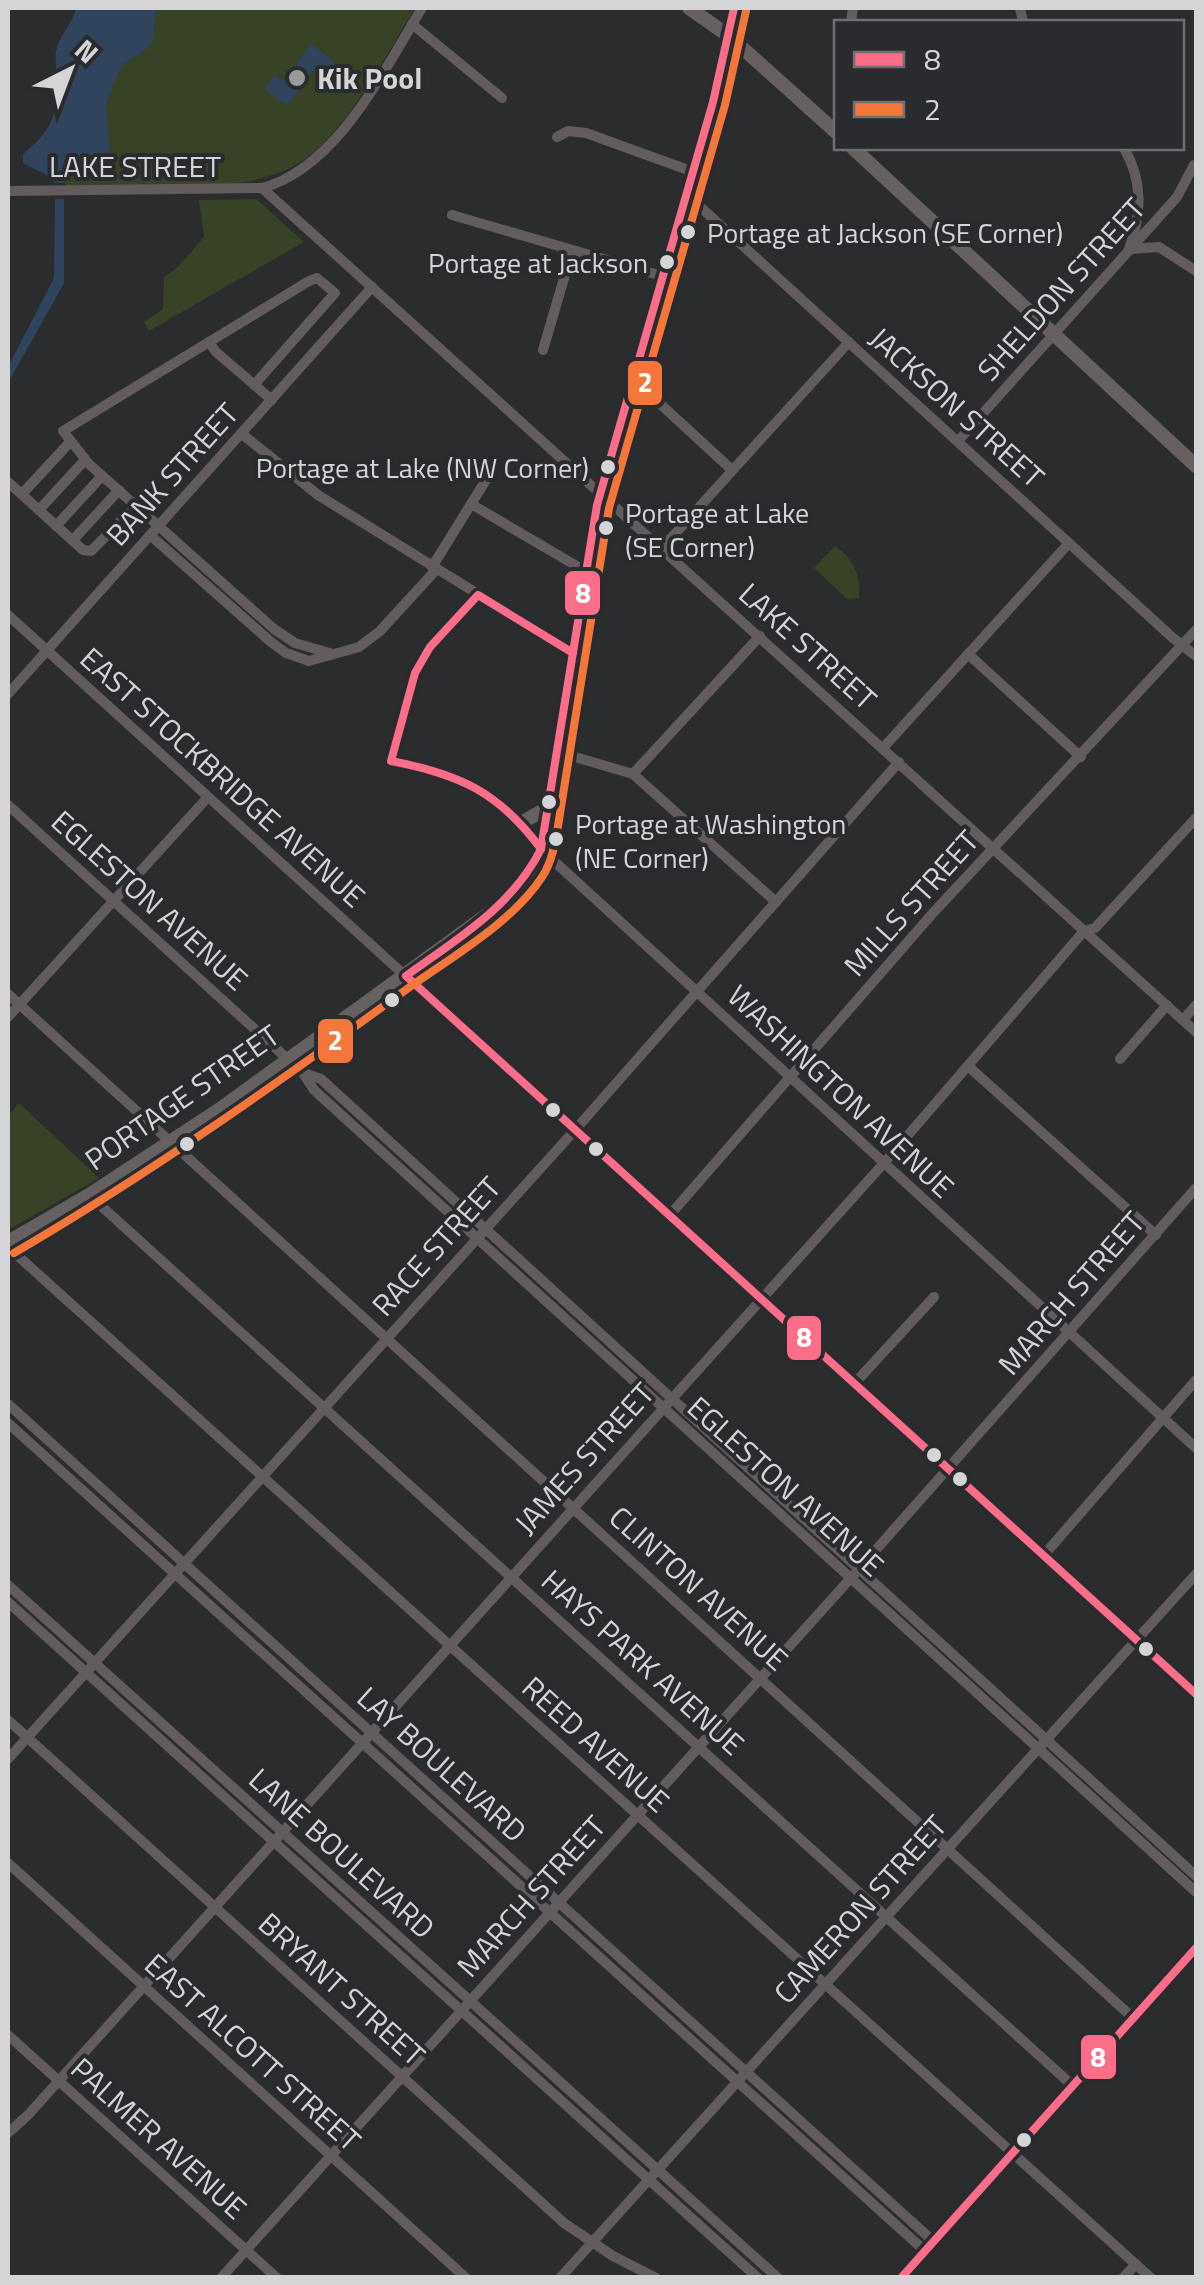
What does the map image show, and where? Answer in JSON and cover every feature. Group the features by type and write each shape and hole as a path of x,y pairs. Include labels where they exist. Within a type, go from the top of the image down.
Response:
{"main road":[{"path":"689,8 729,36 834,130"},
{"name":"PORTAGE STREET","path":"8,1245 172,1142 406,976 499,906 531,872 541,849 549,807 600,491 734,8"},
{"path":"855,150 1196,466"},
{"path":"518,824 549,807"}],"street":[{"path":"262,188 293,176 322,154 371,90 422,8"},
{"path":"412,24 502,98"},
{"path":"557,137 568,131 586,133 691,171"},
{"path":"1125,150 1136,176 1140,202 1129,249 1159,247 1196,271"},
{"name":"SHELDON STREET","path":"958,441 1178,196 1194,165"},
{"name":"LAKE STREET","path":"8,191 262,188 1196,1032"},
{"name":"JACKSON STREET","path":"685,192 1196,656"},
{"path":"452,216 662,276"},
{"path":"544,350 572,251"},
{"path":"254,385 336,294 317,278 63,431 102,476 274,629 295,643 333,654"},
{"name":"BANK STREET","path":"8,694 372,288"},
{"path":"209,342 272,400"},
{"path":"663,547 849,342"},
{"path":"632,378 732,470"},
{"path":"242,434 303,484 573,654"},
{"path":"22,494 70,442"},
{"path":"39,510 86,460"},
{"path":"150,535 286,653 318,661 370,640 434,568 490,472"},
{"path":"56,526 102,476"},
{"path":"8,482 90,552 137,505"},
{"path":"73,540 119,490"},
{"path":"471,504 587,572"},
{"path":"883,748 1068,542"},
{"name":"EAST STOCKBRIDGE AVENUE","path":"8,614 1196,1694"},
{"name":"MILLS STREET","path":"669,1216 933,913 1196,630"},
{"path":"633,774 760,636"},
{"path":"968,654 1081,757"},
{"path":"558,752 633,774 776,902"},
{"name":"RACE STREET","path":"8,1760 575,1130 898,762"},
{"name":"WASHINGTON AVENUE","path":"451,775 477,787 518,824 1196,1448"},
{"path":"8,1017 208,797"},
{"name":"EGLESTON AVENUE","path":"8,804 288,1058 314,1090 382,1152 580,1315 672,1398 766,1484 855,1574"},
{"name":"JAMES STREET","path":"8,2133 884,1163 1084,931 1096,928 1196,818"},
{"name":"CLINTON AVENUE","path":"8,994 1133,2018"},
{"path":"1120,1059 1166,1005"},
{"path":"1183,1020 1196,1005"},
{"path":"968,1066 1156,1235"},
{"name":"EGLESTON AVENUE","path":"303,1073 321,1079 391,1143 571,1324 757,1493 855,1574 1136,1829 1196,1876"},
{"path":"382,1152 391,1143"},
{"name":"MARCH STREET","path":"221,2278 855,1574 1196,1188"},
{"name":"HAYS PARK AVENUE","path":"89,1195 1073,2086"},
{"name":"REED AVENUE","path":"8,1245 1151,2278"},
{"path":"854,1384 934,1297"},
{"path":"571,1324 580,1315"},
{"path":"1044,1555 1196,1380"},
{"name":"LAY BOULEVARD","path":"8,1404 366,1738 462,1824 558,1902 742,2076 842,2158 929,2246"},
{"name":"LAY BOULEVARD","path":"8,1423 82,1490 180,1568"},
{"path":"82,1490 92,1480"},
{"path":"757,1493 766,1484"},
{"name":"CAMERON STREET","path":"560,2278 1196,1574"},
{"name":"LANE BOULEVARD","path":"8,1585 90,1668 277,1837 365,1925 758,2278"},
{"name":"LANE BOULEVARD","path":"8,1602 90,1668"},
{"name":"BRYANT STREET","path":"8,1720 564,2222 656,2278"},
{"name":"LAY BOULEVARD","path":"462,1824 550,1912 649,1992"},
{"name":"EGLESTON AVENUE","path":"1136,1829 1196,1892"},
{"name":"LANE BOULEVARD","path":"277,1837 374,1915 778,2278"},
{"name":"EAST ALCOTT STREET","path":"8,1863 466,2278"},
{"path":"365,1925 374,1915"},
{"path":"901,2278 1196,1948"},
{"name":"PALMER AVENUE","path":"8,2035 277,2278"},
{"name":"LAY BOULEVARD","path":"742,2076 834,2168 929,2246"},
{"path":"557,2098 566,2088"},
{"path":"834,2168 842,2158"},
{"path":"1124,2278 1136,2264"}],"green space":[{"path":"126,8 415,8 342,122 313,153 290,168 229,185 196,188 66,186 63,180"},
{"path":"256,199 304,242 149,331 144,322 163,309 164,277 204,237 199,200"},
{"path":"835,546 855,569 859,598 847,599 814,568"},
{"path":"19,1103 99,1178 8,1230 8,1116"}],"water":[{"path":"76,8 156,8 153,38 149,47 121,66 106,104 110,153 103,163 65,176 64,183 54,183 54,179 23,163 23,154 45,132 54,115 58,84 56,51"},
{"name":"Kik Pool","path":"311,44 334,61 327,72 317,65 287,106 264,89 274,75 284,81"},
{"path":"55,199 64,199 64,283 8,383 8,367 54,278"}],"transit line":[{"name":"8","path":"734,8 713,102 597,505 541,849 499,905 406,976 1196,1694"},
{"name":"2","path":"14,1253 214,1126 461,952 515,909 545,871 557,833 609,508 725,105 746,11"},
{"name":"8","path":"541,849 509,813 476,789 437,772 391,761 415,673 430,647 478,595 573,653"},
{"name":"8","path":"901,2278 1196,1948"}],"place":[{"name":"Kik Pool","path":"297,78"},
{"name":"Portage at Jackson (SE Corner)","path":"688,232"},
{"name":"Portage at Jackson","path":"667,262"},
{"name":"Portage at Lake (NW Corner)","path":"608,467"},
{"name":"Portage at Lake (SE Corner)","path":"606,528"},
{"name":"Portage at Washington (NE Corner)","path":"556,839"}]}
